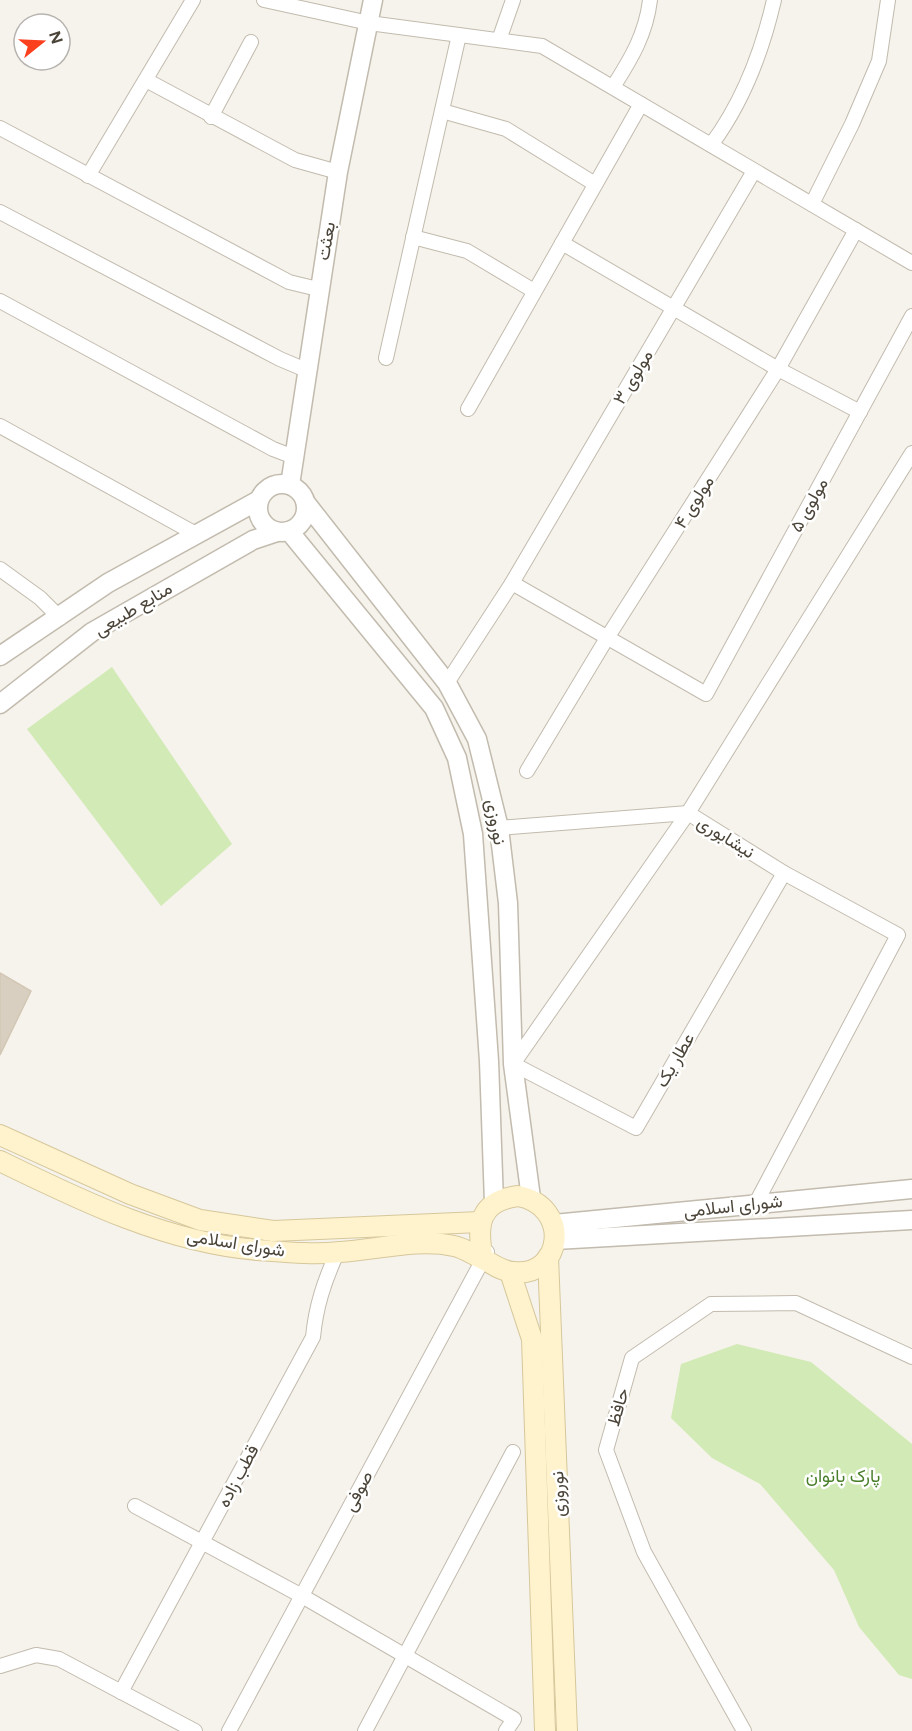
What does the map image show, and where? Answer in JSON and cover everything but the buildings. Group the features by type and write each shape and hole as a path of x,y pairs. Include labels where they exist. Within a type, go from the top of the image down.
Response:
{"main road":[{"name":"شورای اسلامی","path":"0,1135 130,1194 200,1220 273,1231 480,1222"},
{"name":"شورای اسلامی","path":"0,1161 58,1189 157,1228 208,1242 256,1250 337,1253 423,1244 454,1246 485,1255"},
{"path":"512,1196 531,1198 549,1213 552,1240 531,1270 510,1272 485,1255 478,1233 480,1222 494,1203 512,1196"},
{"name":"نوروزی","path":"552,1240 567,1731"},
{"name":"نوروزی","path":"510,1272 532,1339 545,1731"}],"street":[{"path":"88,176 193,0"},
{"path":"264,0 369,23 542,46 912,263"},
{"name":"بعثت","path":"290,484 318,289 338,171 373,0"},
{"path":"499,40 513,0"},
{"path":"613,87 634,55 648,18 650,0"},
{"path":"711,145 733,116 756,64 774,0"},
{"path":"812,204 852,124 879,61 888,0"},
{"path":"386,358 459,34"},
{"path":"211,117 251,42"},
{"path":"146,80 211,117 295,160 338,171"},
{"path":"468,409 641,104"},
{"path":"442,111 506,129 595,184"},
{"path":"0,128 289,282 318,289"},
{"name":"مولوی ۳","path":"447,683 512,583 754,171"},
{"path":"0,212 280,359 306,370"},
{"name":"مولوی ۴","path":"527,771 607,638 778,369 856,230"},
{"path":"414,237 467,250 534,291"},
{"path":"562,243 778,369 860,412"},
{"path":"2,307 273,449 294,457"},
{"name":"مولوی ۵","path":"607,638 706,694 912,316"},
{"path":"0,426 194,534"},
{"path":"513,1064 688,813 912,453"},
{"path":"290,484 303,495 306,502 305,515 299,525 283,532 261,520 259,500 263,491 271,486 290,484"},
{"name":"منابع طبیعی","path":"0,656 108,584 194,534 259,500"},
{"name":"نوروزی","path":"306,502 447,683 477,739 499,828 508,903 513,1064 531,1198"},
{"name":"منابع طبیعی","path":"0,704 92,632 234,551 283,532"},
{"name":"نوروزی","path":"283,532 434,708 457,758 473,834 489,1061 494,1203"},
{"path":"0,569 40,598 60,618"},
{"path":"512,583 607,638"},
{"name":"نیشابوری","path":"499,828 688,813 784,873 898,935 756,1203"},
{"name":"عطار یک","path":"513,1064 636,1128 784,873"},
{"name":"شورای اسلامی","path":"552,1240 756,1203 912,1189"},
{"name":"شورای اسلامی","path":"552,1240 912,1220"},
{"name":"قطب زاده","path":"121,1692 313,1337 321,1289 337,1253"},
{"name":"صوفی","path":"229,1731 485,1255"},
{"name":"حافظ","path":"744,1731 644,1552 606,1450 633,1358 711,1304 796,1303 912,1357"},
{"path":"365,1731 406,1658 513,1452"},
{"path":"135,1506 302,1596 514,1719 506,1731"},
{"path":"0,1666 36,1655 59,1659 195,1731"}],"green space":[{"path":"112,667 232,844 161,906 27,729"},
{"name":"پارک بانوان","path":"737,1344 811,1362 912,1444 912,1679 899,1675 859,1627 834,1570 760,1484 712,1458 671,1418 681,1364"}]}
